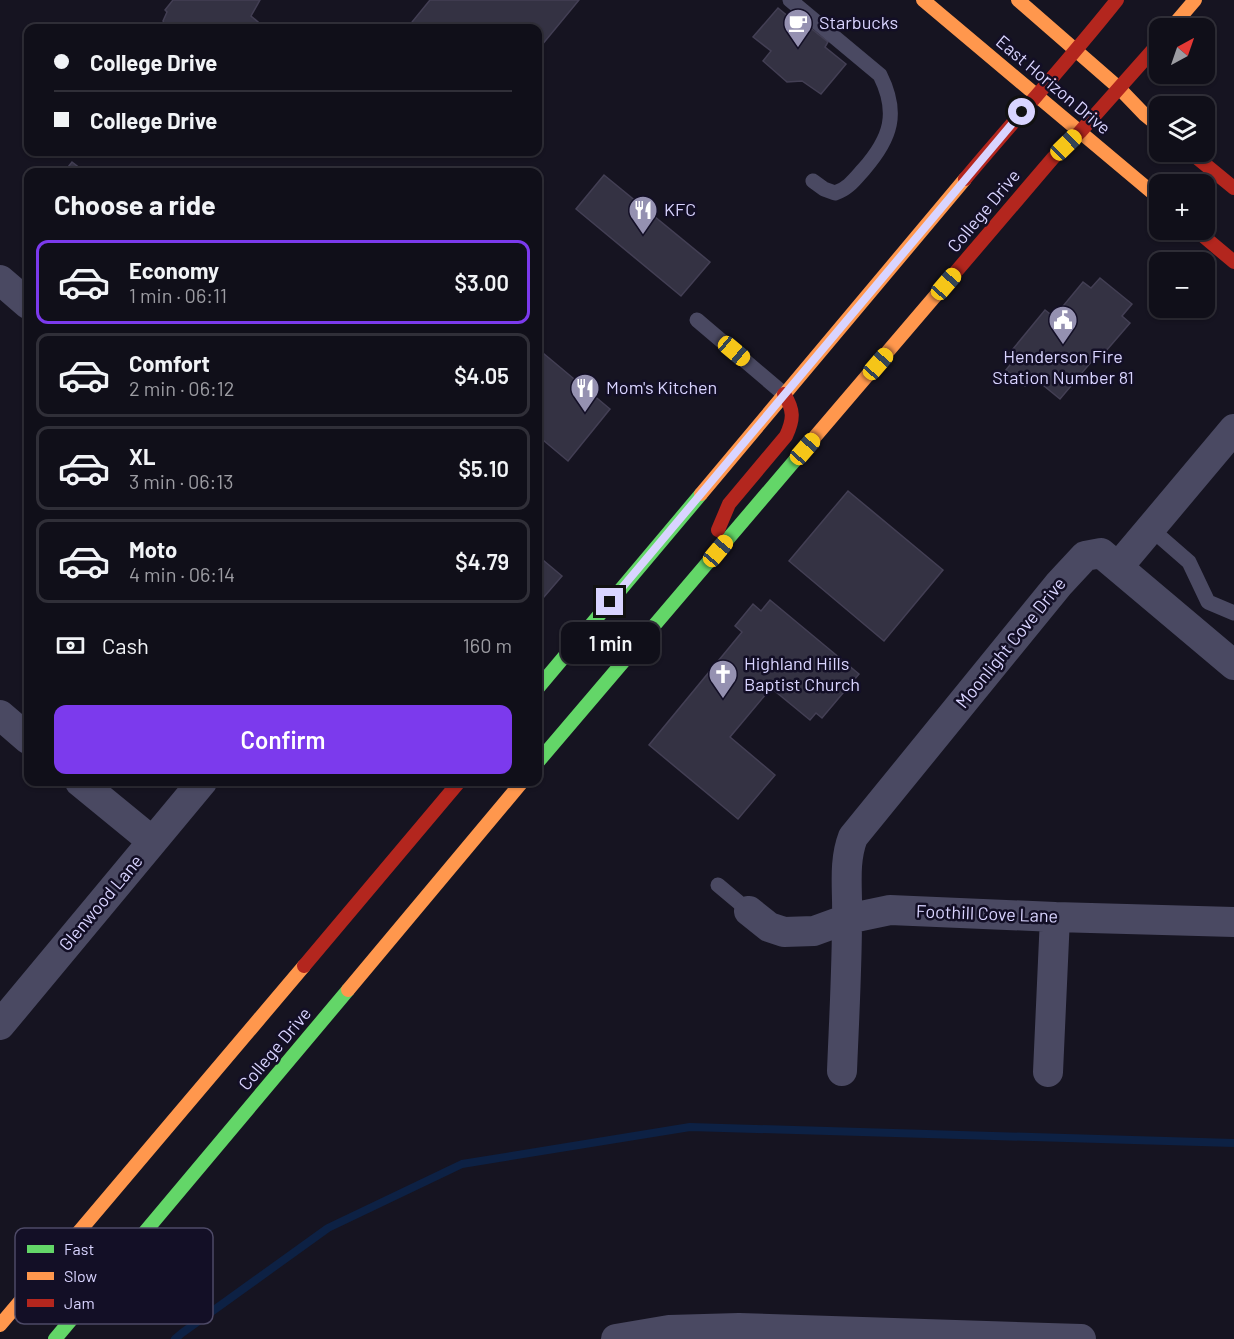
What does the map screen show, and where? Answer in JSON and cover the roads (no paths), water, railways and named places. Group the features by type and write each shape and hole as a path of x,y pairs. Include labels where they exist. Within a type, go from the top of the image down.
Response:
{"main road":[{"name":"East Horizon Drive","path":"923,0 1149,189"},
{"path":"1018,0 1119,88 1149,118"},
{"name":"College Drive","path":"542,683 1007,128 1076,52 1117,0"},
{"path":"1180,18 1195,0"},
{"name":"College Drive","path":"542,747 704,568 1045,167 1080,132 1149,54"},
{"path":"1202,162 1234,188"},
{"path":"1208,240 1234,262"},
{"path":"704,568 712,541 729,504 786,436 793,423 794,408 784,394"},
{"name":"College Drive","path":"82,1228 456,786"},
{"name":"College Drive","path":"148,1228 519,786"},
{"name":"College Drive","path":"0,1325 15,1307"},
{"name":"College Drive","path":"55,1339 68,1324"}],"street":[{"path":"0,280 24,301"},
{"path":"1234,429 1118,567 1234,665"},
{"name":"Moonlight Cove Drive","path":"848,919 846,864 853,837 1059,584 1085,556 1101,553 1118,567"},
{"path":"0,715 24,736"},
{"path":"85,786 152,841"},
{"name":"Glenwood Lane","path":"0,1024 199,786"},
{"name":"Foothill Cove Lane","path":"749,911 769,927 784,932 814,931 848,919 890,910 1234,922"},
{"path":"1048,1072 1055,917"},
{"path":"842,1071 848,919"},
{"path":"616,1339 669,1330 739,1328 1081,1339"}],"lane":[{"path":"790,0 880,75 887,89 891,109 890,126 883,144 845,189 835,193 813,181"},
{"path":"697,320 784,394"},
{"path":"1150,528 1189,562 1208,602 1234,613"},
{"path":"718,885 749,911"}],"waterway":[{"path":"213,1311 328,1228 462,1164 690,1127 1234,1143"},
{"path":"175,1339 195,1324"}],"place":[{"name":"Starbucks","path":"798,48"},
{"name":"KFC","path":"643,236"},
{"name":"Henderson Fire Station Number 81","path":"1063,346"},
{"name":"Mom's Kitchen","path":"585,414"},
{"name":"Highland Hills Baptist Church","path":"723,700"}]}
